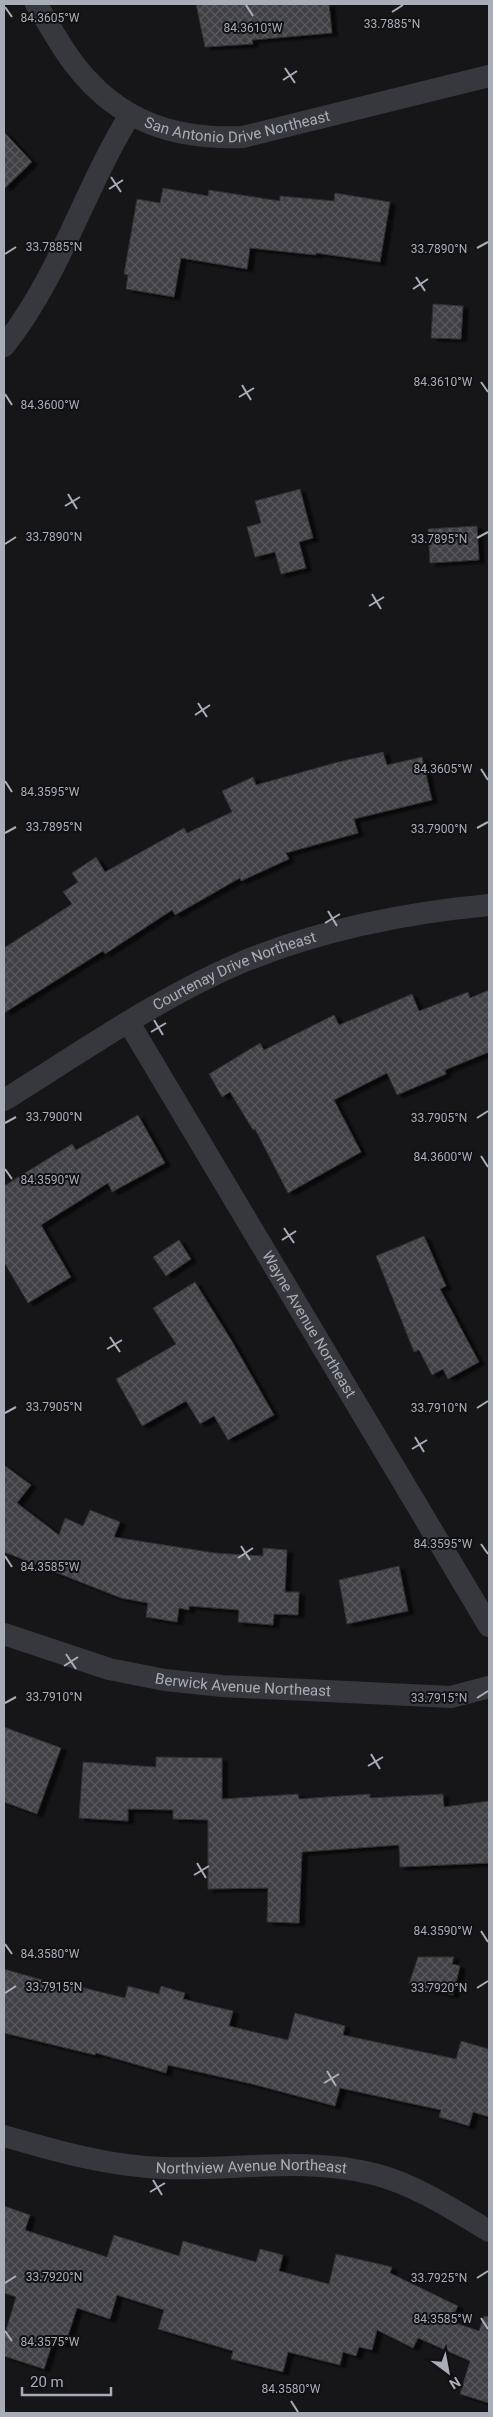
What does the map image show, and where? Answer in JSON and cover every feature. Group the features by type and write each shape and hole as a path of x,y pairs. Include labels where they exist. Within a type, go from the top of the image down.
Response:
{"street":[{"name":"San Antonio Drive Northeast","path":"36,4 75,65 102,95 130,115 155,126 184,135 212,138 243,137 489,76"},
{"path":"4,346 20,326 43,286 113,142 130,115"},
{"name":"Courtenay Drive Northeast","path":"4,1100 184,990 239,964 297,942 356,925 442,910 489,905"},
{"name":"Wayne Avenue Northeast","path":"129,1023 489,1626"},
{"name":"Berwick Avenue Northeast","path":"4,1634 109,1669 165,1680 222,1686 451,1697 489,1687"},
{"name":"Northview Avenue Northeast","path":"4,2136 77,2157 162,2168 310,2165 375,2174 439,2200 489,2231"}],"building":[{"path":"196,4 329,4 332,33 252,40 253,44 205,47"},
{"path":"4,132 32,162 4,189"},
{"path":"163,188 208,196 209,190 280,201 280,196 334,201 335,193 390,202 380,262 316,253 316,255 250,248 247,269 181,258 174,297 126,289 128,275 124,274 137,199 160,203"},
{"path":"433,304 463,306 461,339 431,338"},
{"path":"300,489 313,538 299,542 306,568 281,574 275,552 255,557 247,527 261,523 255,501"},
{"path":"477,526 479,560 430,563 428,529"},
{"path":"383,752 387,765 422,757 432,800 354,819 358,833 286,853 289,859 241,881 240,878 175,915 172,910 105,954 103,951 4,1013 4,948 72,904 63,892 78,882 72,873 96,857 105,872 184,828 187,833 232,812 222,791 253,777 256,785 338,762"},
{"path":"489,990 489,1052 445,1070 446,1074 397,1095 387,1073 334,1100 361,1152 288,1193 255,1129 253,1130 230,1092 222,1097 209,1074 260,1043 264,1050 334,1015 339,1025 412,994 419,1011 468,992 470,998"},
{"path":"138,1115 165,1163 112,1192 108,1183 41,1225 71,1277 28,1303 4,1262 4,1186 72,1144 76,1150"},
{"path":"424,1236 446,1286 440,1289 479,1362 448,1379 443,1369 432,1375 419,1350 414,1352 376,1256"},
{"path":"179,1240 191,1259 166,1276 153,1257"},
{"path":"195,1282 233,1343 274,1415 228,1440 214,1416 200,1424 186,1401 142,1426 116,1379 176,1344 153,1308"},
{"path":"4,1465 31,1485 17,1503 59,1535 65,1518 83,1526 90,1510 120,1522 114,1537 215,1553 263,1556 263,1548 287,1550 285,1592 299,1592 298,1615 274,1614 273,1625 238,1622 239,1610 189,1606 189,1610 179,1608 177,1622 146,1617 148,1603 121,1598 4,1552"},
{"path":"399,1566 408,1611 347,1624 339,1580"},
{"path":"4,1727 61,1748 37,1814 4,1802"},
{"path":"156,1757 222,1758 222,1799 298,1794 299,1799 370,1794 370,1798 443,1794 444,1807 489,1801 489,1863 400,1867 399,1845 302,1852 299,1923 267,1922 268,1888 208,1889 208,1820 173,1819 173,1810 128,1809 128,1821 79,1818 83,1762 156,1767"},
{"path":"418,1957 454,1957 452,1964 460,1966 453,1995 409,1984"},
{"path":"4,1969 63,1986 64,1983 125,1998 128,1986 159,1994 161,1986 185,1993 183,1999 233,2011 229,2026 288,2040 295,2013 345,2026 343,2035 456,2059 461,2041 489,2049 489,2117 473,2112 469,2126 439,2117 441,2110 340,2088 335,2106 252,2084 168,2065 166,2073 96,2053 95,2055 4,2033"},
{"path":"4,2206 30,2215 25,2230 107,2257 114,2235 179,2256 183,2241 256,2262 260,2249 283,2255 279,2271 329,2284 336,2254 392,2267 390,2273 458,2306 450,2321 479,2331 484,2316 489,2317 489,2403 460,2394 470,2361 418,2338 413,2348 377,2330 372,2350 359,2347 356,2356 343,2352 340,2365 288,2352 283,2372 231,2359 233,2351 158,2329 164,2310 117,2295 110,2319 77,2308 65,2345 53,2341 44,2369 4,2356 4,2337 16,2297 4,2293"}]}
